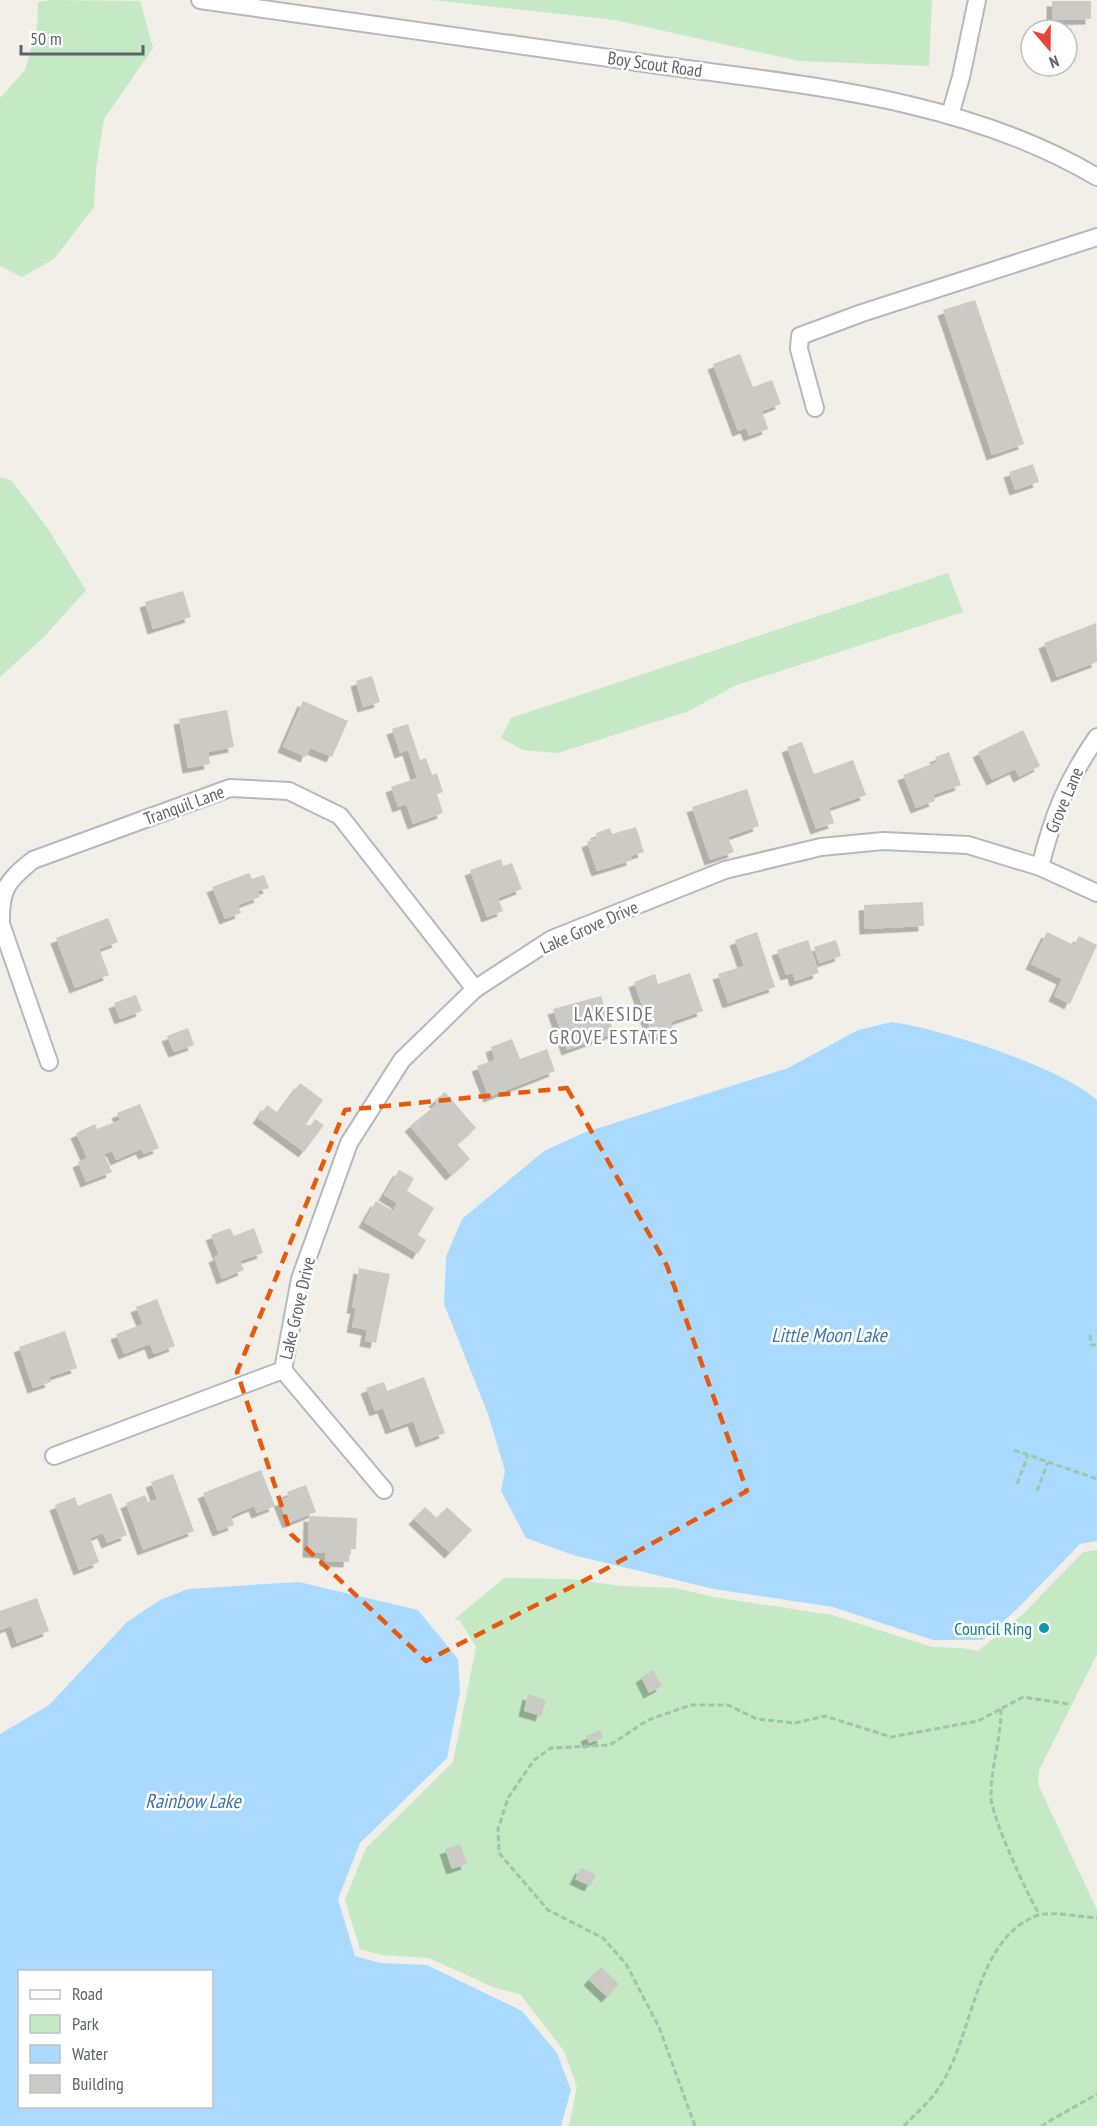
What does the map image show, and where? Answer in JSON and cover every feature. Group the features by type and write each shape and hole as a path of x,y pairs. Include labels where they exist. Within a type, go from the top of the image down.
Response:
{"street":[{"name":"Boy Scout Road","path":"200,0 891,100 950,114 1020,138 1097,177"},
{"path":"950,114 961,77 977,0"},
{"path":"815,408 799,349 801,336 862,313 1097,237"},
{"name":"Grove Lane","path":"1040,867 1052,819 1074,770 1097,737"},
{"name":"Tranquil Lane","path":"49,1062 1,924 0,900 9,880 33,860 230,788 289,790 340,816 475,989"},
{"name":"Lake Grove Drive","path":"283,1370 300,1279 349,1143 402,1060 475,989 552,939 725,870 821,847 883,841 968,845 1040,867 1097,893"},
{"name":"Lake Grove Drive","path":"54,1456 283,1370"},
{"name":"Lake Grove Drive","path":"283,1370 384,1490"}],"path":[{"path":"1090,1335 1091,1345 1097,1345"},
{"path":"1014,1450 1097,1479"},
{"path":"1017,1484 1028,1455"},
{"path":"1037,1491 1048,1462"},
{"path":"694,2126 659,2027 626,1964 603,1938 548,1910 499,1853 498,1829 508,1798 534,1760 551,1748 610,1745 648,1720 691,1705 728,1705 757,1719 795,1723 825,1716 891,1737 978,1721 1023,1697 1068,1704"},
{"path":"1001,1709 1001,1730 992,1766 990,1799 1029,1897 1040,1914"},
{"path":"904,2126 939,2089 965,2034 982,1981 998,1947 1017,1927 1040,1914 1097,1918"},
{"path":"1041,2126 1097,2094"}],"highlighted area":[{"path":"567,1088 667,1266 747,1491 593,1576 426,1661 291,1534 237,1372 345,1110"}],"green space":[{"path":"53,0 140,1 153,48 104,119 96,169 94,207 54,259 22,277 0,266 0,98 25,70 37,28 38,2"},
{"path":"431,0 932,0 929,66 799,61 615,20"},
{"path":"0,477 12,481 46,526 86,590 44,637 0,677"},
{"path":"948,573 963,612 734,686 689,711 558,753 523,750 501,738 511,718"},
{"path":"1097,1550 1097,1654 1039,1770 1038,1784 1097,1910 1097,2126 569,2126 577,2087 564,2051 520,1994 495,1988 429,1958 381,1955 360,1949 345,1900 366,1848 453,1762 476,1647 460,1621 455,1619 504,1578 570,1579 621,1586 675,1588 714,1597 832,1615 932,1647 978,1651 1023,1614 1083,1552"}],"water":[{"name":"Little Moon Lake","path":"892,1022 940,1032 999,1051 1057,1075 1080,1087 1097,1100 1097,1541 1080,1544 1018,1608 983,1640 933,1640 833,1607 714,1589 573,1555 526,1538 501,1491 505,1471 488,1414 444,1304 446,1257 462,1219 544,1151 583,1133 788,1068 858,1030"},
{"name":"Rainbow Lake","path":"299,1582 418,1610 458,1659 460,1692 447,1758 360,1843 338,1899 355,1956 380,1963 427,1965 522,2011 557,2053 571,2090 561,2126 0,2126 0,1734 49,1705 127,1622 160,1600 188,1589"}],"building":[{"path":"1052,1 1091,1 1091,19 1052,18"},
{"path":"975,300 1024,444 992,455 943,310"},
{"path":"740,354 753,387 772,380 781,404 762,411 768,429 749,436 746,428 738,431 713,364"},
{"path":"1033,464 1039,482 1015,490 1009,472"},
{"path":"183,591 191,617 153,629 145,602"},
{"path":"1096,623 1097,662 1057,677 1044,643"},
{"path":"372,676 380,702 363,707 356,681"},
{"path":"303,701 348,721 332,757 310,748 306,757 283,747"},
{"path":"227,710 234,747 208,752 210,764 188,768 179,719"},
{"path":"408,724 420,760 426,758 432,775 437,773 443,792 437,794 443,813 413,824 406,804 398,807 391,787 417,778 408,750 400,753 392,729"},
{"path":"1023,730 1040,766 1019,777 1015,769 992,780 978,752"},
{"path":"802,742 814,774 853,760 866,795 829,808 834,823 816,829 787,747"},
{"path":"949,752 961,785 933,795 935,801 916,808 903,775 937,762 935,757"},
{"path":"747,789 759,826 728,837 734,852 710,860 692,807"},
{"path":"636,827 644,852 631,856 632,860 597,871 587,842 597,838 596,833 610,828 612,834"},
{"path":"501,859 503,866 512,863 522,889 498,898 503,911 487,917 470,870"},
{"path":"249,873 252,879 264,875 269,888 258,891 260,897 238,905 241,913 225,919 212,887"},
{"path":"923,902 924,926 865,929 864,905"},
{"path":"108,918 118,942 99,949 109,975 75,988 56,938"},
{"path":"757,932 775,987 728,1003 718,974 744,966 735,940"},
{"path":"1047,932 1074,945 1079,936 1097,945 1070,1004 1054,996 1062,979 1031,964"},
{"path":"808,940 819,973 795,981 793,973 786,975 777,950"},
{"path":"836,940 841,956 819,963 814,947"},
{"path":"690,973 703,1011 671,1022 674,1031 653,1038 634,982 655,974 658,984"},
{"path":"136,995 142,1011 120,1019 114,1003"},
{"path":"601,996 614,1033 567,1050 553,1009"},
{"path":"188,1028 194,1045 174,1052 167,1036"},
{"path":"512,1039 520,1059 547,1049 555,1071 489,1097 477,1066 495,1060 491,1047"},
{"path":"300,1083 323,1100 306,1124 310,1127 315,1119 324,1125 304,1152 258,1118 267,1105 278,1113"},
{"path":"445,1092 476,1128 457,1144 470,1159 451,1175 410,1126 437,1104 434,1101"},
{"path":"140,1104 159,1148 144,1154 141,1149 116,1160 112,1151 104,1154 112,1172 86,1182 78,1162 87,1158 76,1133 95,1124 97,1129 120,1120 117,1113"},
{"path":"399,1170 414,1178 407,1191 434,1208 418,1235 426,1240 418,1254 364,1222 376,1201 393,1211 397,1203 384,1195"},
{"path":"230,1228 234,1236 254,1228 263,1253 240,1261 244,1270 222,1279 214,1257 219,1255 211,1235"},
{"path":"359,1268 390,1274 376,1343 365,1341 367,1330 352,1327 356,1308 352,1308"},
{"path":"157,1299 175,1346 154,1354 150,1344 124,1354 116,1334 143,1324 136,1307"},
{"path":"65,1331 77,1368 49,1377 51,1382 33,1388 19,1347"},
{"path":"424,1377 445,1433 421,1442 413,1421 391,1429 383,1408 375,1411 366,1388 384,1382 387,1391"},
{"path":"261,1470 275,1506 257,1513 254,1506 231,1516 234,1525 218,1531 203,1493"},
{"path":"173,1474 194,1531 143,1550 126,1503 145,1495 148,1502 157,1499 151,1482"},
{"path":"306,1485 316,1512 288,1523 279,1501 289,1497 287,1492"},
{"path":"111,1493 127,1535 107,1543 103,1533 90,1538 99,1562 79,1570 55,1505 75,1497 78,1506"},
{"path":"425,1507 437,1518 447,1507 472,1530 450,1553 414,1519"},
{"path":"309,1516 357,1518 356,1549 350,1549 349,1562 325,1561 325,1553 308,1552"},
{"path":"37,1598 49,1631 17,1643 11,1626 0,1630 0,1611"},
{"path":"653,1670 662,1686 649,1693 641,1677"},
{"path":"528,1694 546,1700 541,1716 524,1711"},
{"path":"600,1730 603,1738 589,1743 586,1736"},
{"path":"460,1844 467,1864 452,1869 445,1849"},
{"path":"581,1868 596,1875 590,1886 575,1879"},
{"path":"601,1967 619,1984 607,1997 589,1980"}],"place":[{"name":"Council Ring","path":"1044,1628"}],"district":[{"name":"LAKESIDE GROVE ESTATES","path":"614,1026"}]}
